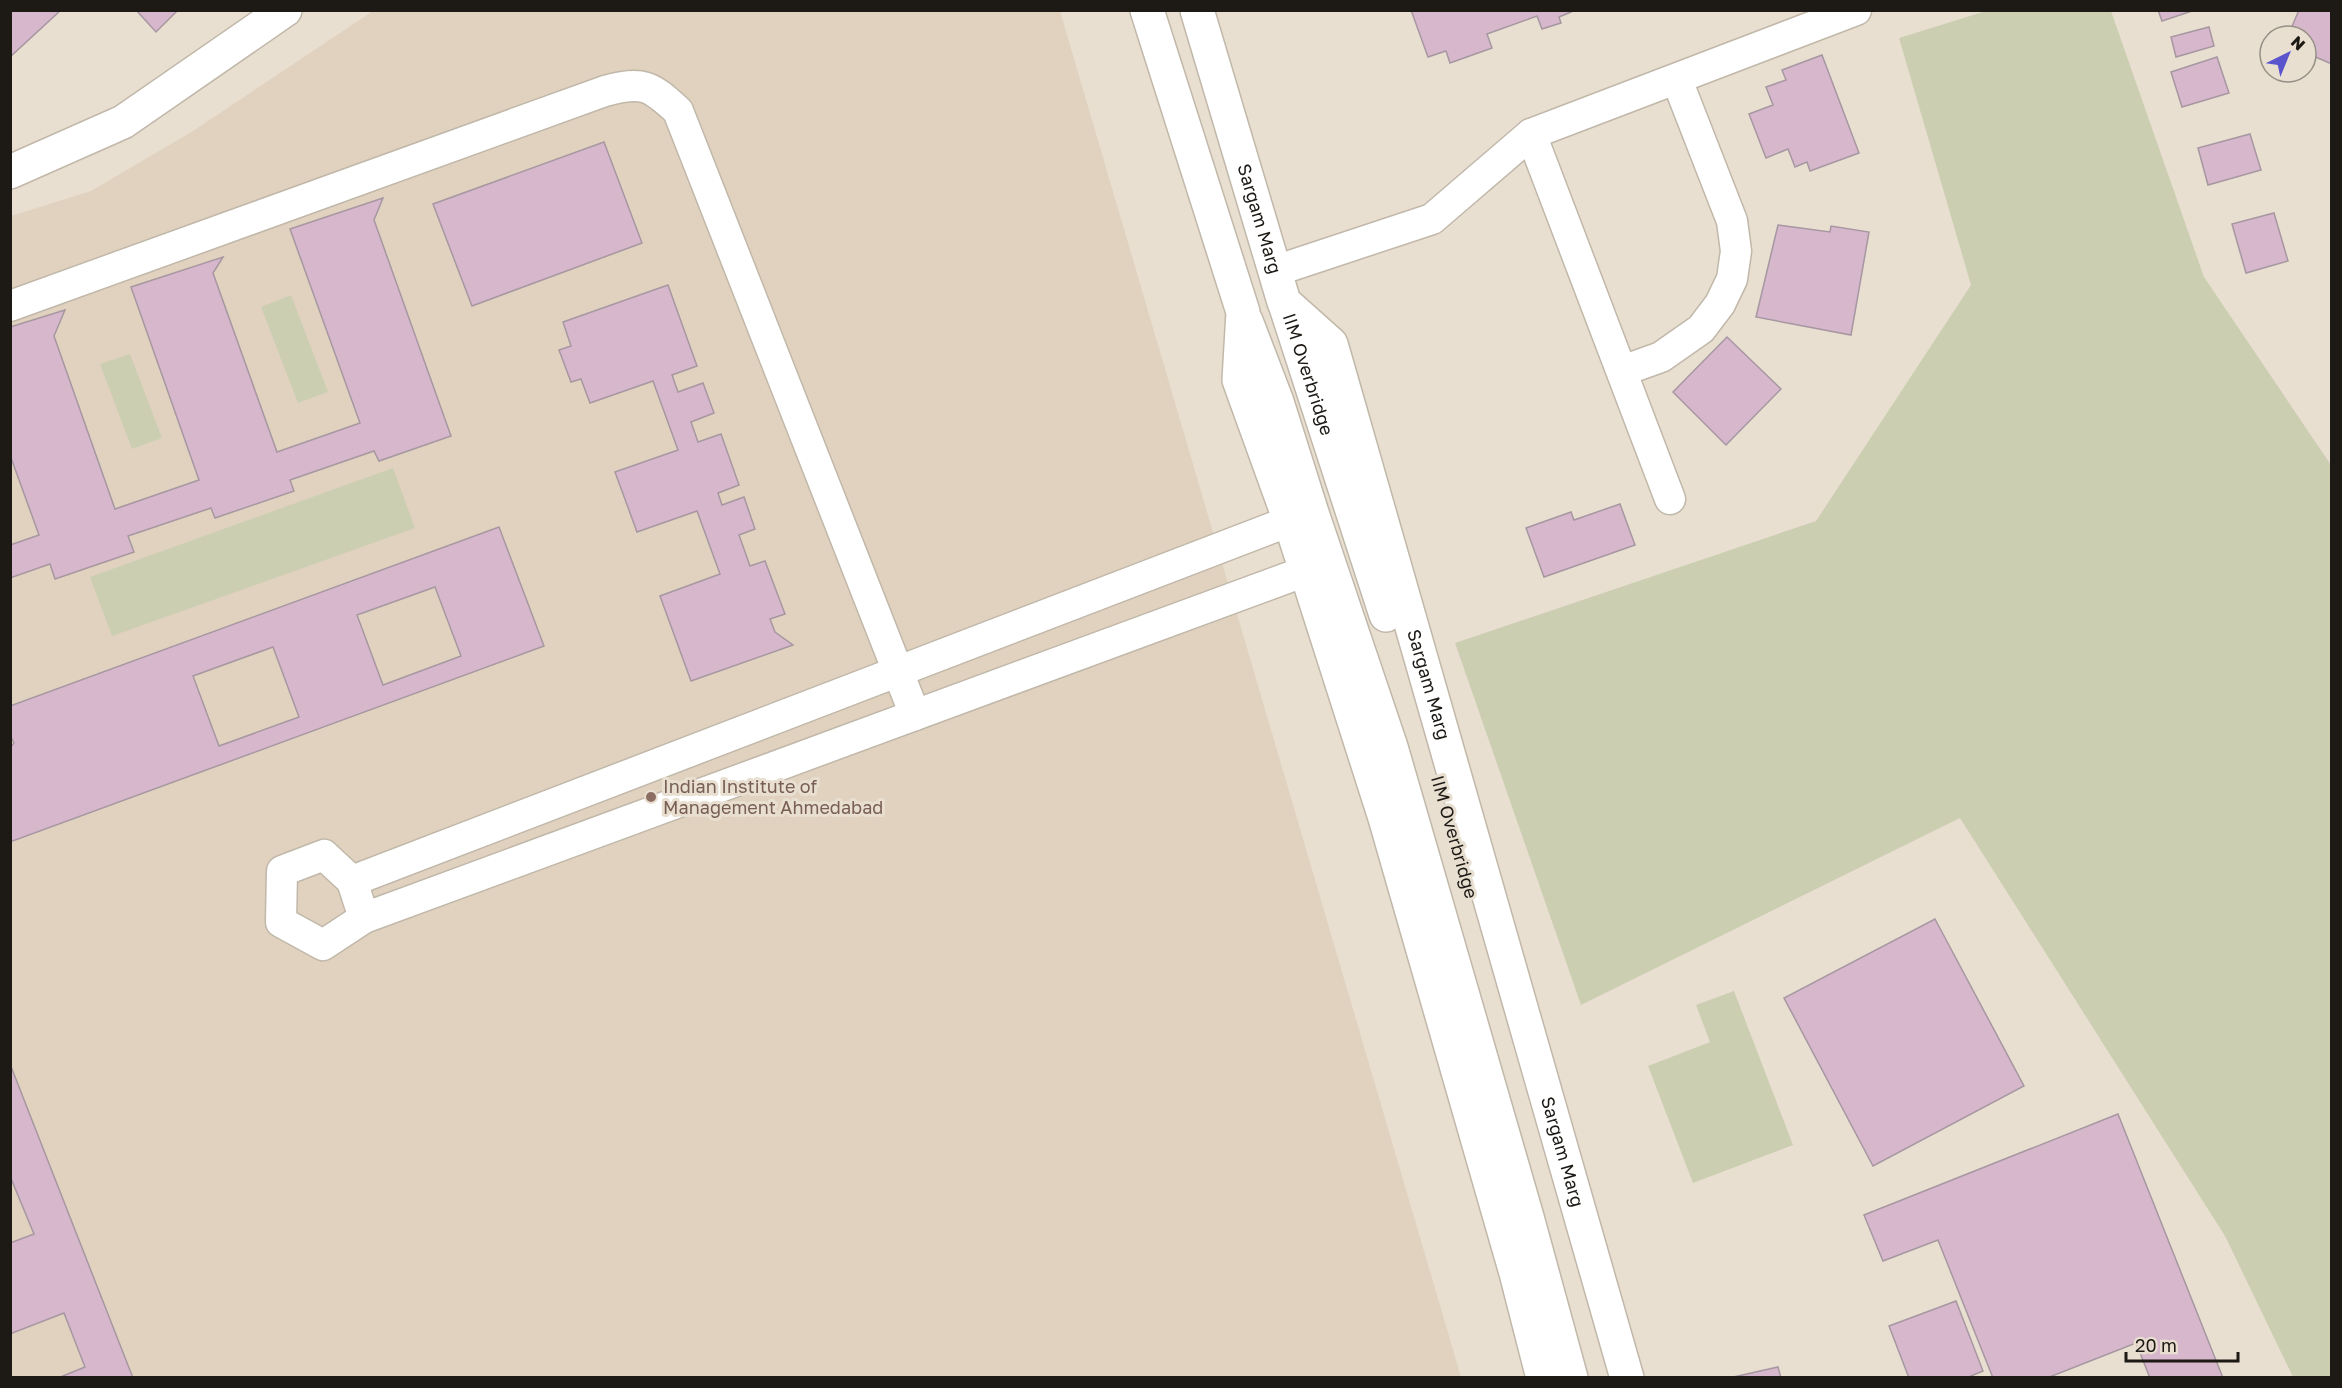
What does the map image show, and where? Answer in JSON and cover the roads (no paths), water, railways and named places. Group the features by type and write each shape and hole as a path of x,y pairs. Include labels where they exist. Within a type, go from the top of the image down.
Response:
{"main road":[{"path":"13,166 123,122 285,10"},
{"path":"1147,10 1243,312 1239,380 1301,517 1306,571 1385,818 1512,1262 1542,1377"},
{"name":"Sargam Marg","path":"1197,10 1284,302 1331,344 1627,1377"},
{"name":"IIM Overbridge","path":"1284,302 1426,739 1606,1377"},
{"name":"IIM Overbridge","path":"1301,517 1391,747 1571,1377"}],"street":[{"path":"1275,271 1432,219 1531,134 1856,10"},
{"path":"1622,371 1661,357 1701,328 1720,304 1732,279 1736,251 1732,221 1677,80"},
{"path":"10,306 605,91 625,86 645,86 661,95 678,111 915,715"},
{"path":"1531,134 1670,499"},
{"path":"352,881 1301,517"},
{"path":"364,918 352,881 324,855 282,871 281,922 323,945 364,918 1306,571"}],"place":[{"name":"Indian Institute of Management Ahmedabad","path":"651,797"}]}
